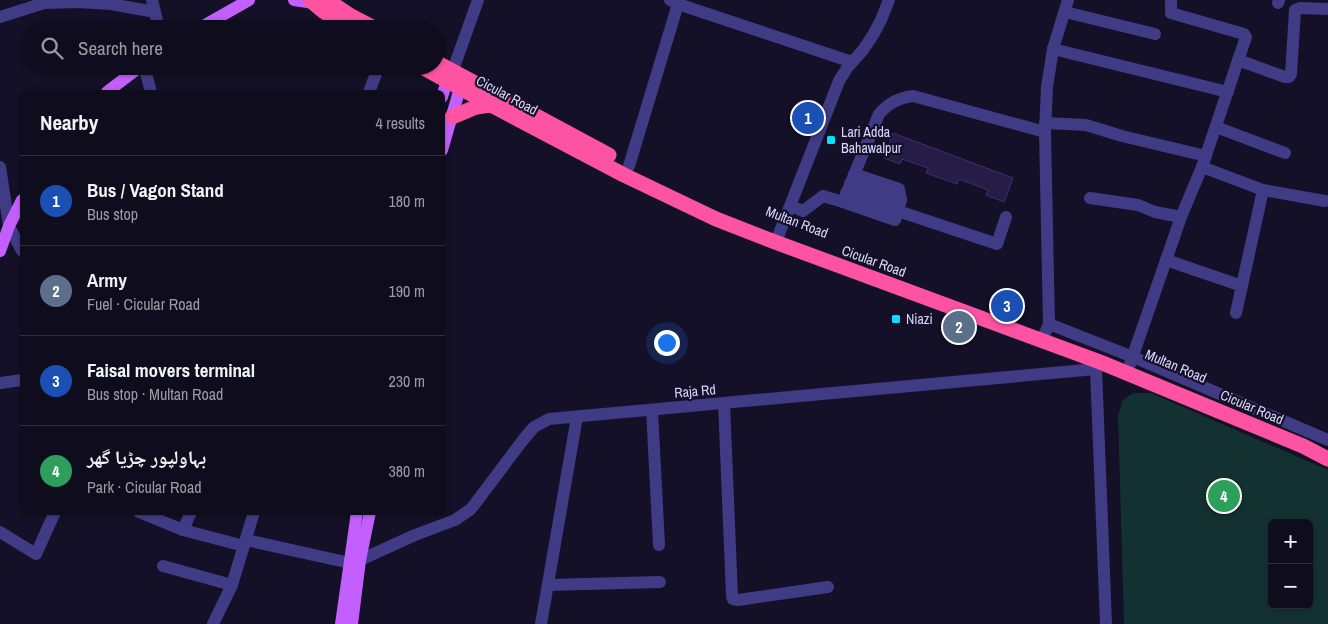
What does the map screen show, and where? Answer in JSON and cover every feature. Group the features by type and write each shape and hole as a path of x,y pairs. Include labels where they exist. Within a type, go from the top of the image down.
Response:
{"highway":[{"path":"317,1 322,11 336,20"},
{"path":"317,1 359,20"},
{"name":"Multan Road","path":"445,72 453,80 627,170 780,234 1046,332"},
{"name":"Cicular Road","path":"441,75 453,80 491,105 627,170 716,219 775,242 1046,332 1100,361 1302,446 1328,459"},
{"path":"452,117 476,108 491,105"},
{"name":"Multan Road","path":"1100,361 1132,360 1328,448"}],"main road":[{"path":"214,20 249,0"},
{"path":"294,0 317,1"},
{"path":"110,90 130,75"},
{"path":"445,92 453,80"},
{"path":"445,140 452,117 453,80"},
{"path":"0,251 9,226 20,204"},
{"path":"352,624 357,515"},
{"path":"341,624 355,562 369,515"}],"street":[{"path":"453,80 478,0"},
{"path":"780,234 839,80 873,35 889,0"},
{"path":"1132,360 1181,217 1216,127 1246,37 1244,34 1171,13 1171,0"},
{"path":"0,17 44,3 78,2 153,6 157,20"},
{"path":"627,170 674,2 852,62"},
{"path":"1155,34 1066,6 1053,49 1047,87 1045,128 1046,332 1132,360 1328,440"},
{"path":"1238,60 1289,76 1291,74 1295,10 1300,8 1328,9"},
{"path":"1053,49 1228,92"},
{"path":"145,75 150,90"},
{"path":"370,90 376,75"},
{"path":"848,188 879,114 890,103 913,96 1045,128 1086,125 1204,161 1263,190 1325,201"},
{"path":"1216,127 1284,153"},
{"path":"0,166 9,226 20,247"},
{"path":"791,206 802,211 823,196 848,188 900,205 997,244 1006,217"},
{"path":"848,188 894,220 900,205"},
{"path":"1236,313 1263,190"},
{"path":"1090,198 1138,205 1155,212 1181,217"},
{"path":"1166,260 1242,286"},
{"path":"1100,361 1106,624"},
{"name":"Raja Rd","path":"355,562 415,535 455,520 471,509 523,440 534,428 548,419 724,403 1100,361"},
{"path":"0,383 20,380"},
{"path":"724,403 732,596 738,600 828,587"},
{"path":"652,410 659,545"},
{"path":"541,624 577,417"},
{"path":"0,532 36,554 54,515"},
{"path":"146,515 184,530 245,543 355,562"},
{"path":"184,530 190,515"},
{"path":"213,624 232,585 253,515"},
{"path":"162,566 232,585"},
{"path":"548,585 660,582"}],"green space":[{"path":"1133,393 1151,393 1328,470 1328,624 1124,624 1118,415 1123,400"}],"building":[{"path":"893,133 1013,178 1004,202 986,195 988,190 959,179 957,184 926,173 928,168 902,159 900,164 884,158"}],"place":[{"name":"Bus / Vagon Stand","path":"808,118"},
{"name":"Lari Adda Bahawalpur","path":"831,140"},
{"name":"Faisal movers terminal","path":"1007,306"},
{"name":"Niazi","path":"896,319"},
{"name":"Army","path":"959,327"},
{"name":"بہاولپور چڑیا گھر","path":"1224,496"}]}
